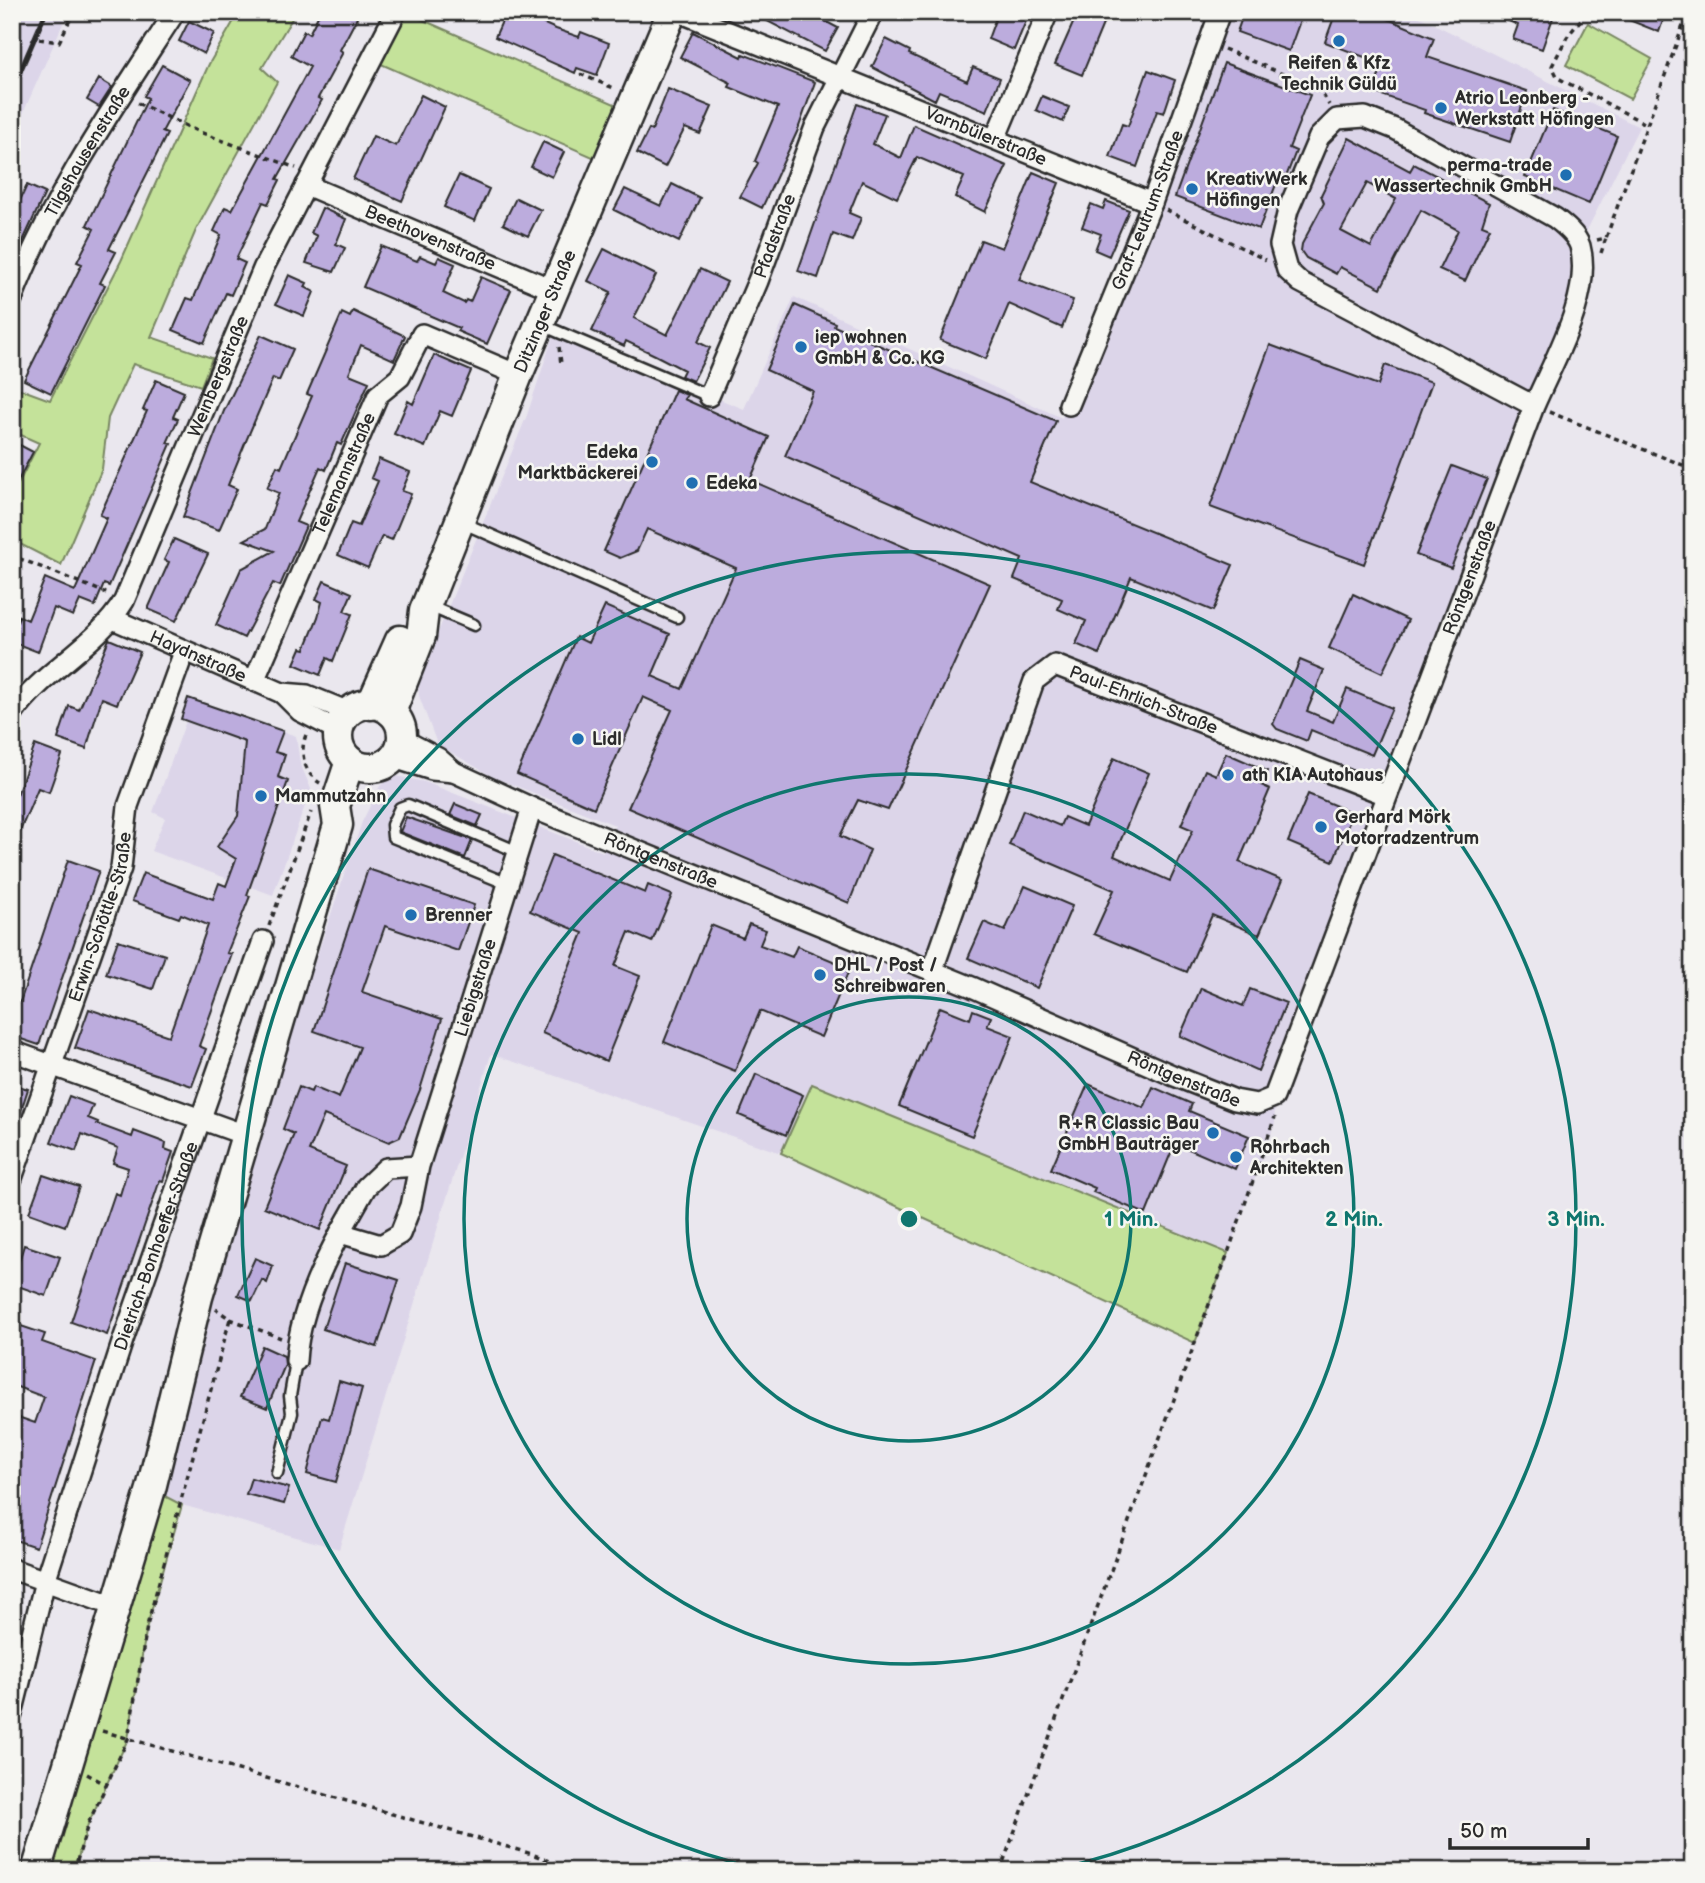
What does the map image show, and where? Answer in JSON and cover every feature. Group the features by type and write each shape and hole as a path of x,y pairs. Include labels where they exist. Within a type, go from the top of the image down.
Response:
{"street":[{"name":"Tilgshausenstraße","path":"12,299 63,194 121,95 175,12"},
{"name":"Weinbergstraße","path":"12,715 29,691 113,619 124,601 264,267 396,12"},
{"name":"Ditzinger Straße","path":"353,716 421,636 425,608 518,375 672,12"},
{"name":"Varnbülerstraße","path":"679,12 839,74 1152,203"},
{"name":"Pfadstraße","path":"709,396 758,281 815,127 839,74 873,12"},
{"path":"995,139 1048,12"},
{"name":"Graf-Leutrum-Straße","path":"1069,405 1152,203 1220,12"},
{"path":"1534,406 1300,282 1287,270 1280,245 1288,210 1320,136 1337,119 1365,117 1395,129 1555,218 1571,231 1580,244"},
{"name":"Beethovenstraße","path":"308,179 554,290"},
{"name":"Röntgenstraße","path":"379,757 432,770 454,772 532,808 1235,1100 1257,1104 1274,1097 1534,406 1581,295 1580,244"},
{"name":"Telemannstraße","path":"254,681 378,395 400,377 422,334 518,375"},
{"name":"Haydnstraße","path":"113,619 282,693 307,695 353,716"},
{"name":"Erwin-Schöttle-Straße","path":"12,1178 121,868 128,806 184,652"},
{"name":"Paul-Ehrlich-Straße","path":"932,972 1034,681 1055,665 1386,795"},
{"name":"Haydnstraße","path":"282,693 300,711 353,716"},
{"path":"338,825 352,811 399,722 353,716 340,748 379,757"},
{"path":"36,1871 152,1489 198,1297 338,825 335,806 341,789 379,757"},
{"name":"Liebigstraße","path":"340,1233 382,1245 400,1234 411,1206 419,1166 532,808"},
{"name":"Dietrich-Bonhoeffer-Straße","path":"12,1714 45,1581 123,1340 263,941"},
{"path":"12,1051 245,1135"},
{"path":"297,1352 325,1261 366,1187 386,1168 419,1166"},
{"path":"12,1569 117,1607"}],"lane":[{"path":"540,324 709,396"},
{"path":"460,521 677,617"},
{"path":"425,608 474,625"},
{"path":"508,884 393,838 392,825 400,808 408,805 518,852"},
{"path":"277,1473 292,1413 290,1396 297,1352"}],"path":[{"path":"39,39 59,42 74,12"},
{"path":"1587,12 1555,57 1552,66 1558,79 1646,124"},
{"path":"1580,244 1606,238 1688,12"},
{"path":"1208,42 1320,90 1337,119"},
{"path":"580,74 637,97"},
{"path":"121,95 308,179"},
{"path":"1152,203 1287,270"},
{"path":"1534,406 1693,468"},
{"path":"12,547 20,550 16,557 124,601"},
{"path":"341,789 323,785 312,778 303,762 304,739 353,716"},
{"path":"263,941 313,808"},
{"path":"1000,1871 1275,1123 1274,1097"},
{"path":"198,1297 230,1319 297,1352"},
{"path":"74,1871 88,1824 128,1739 147,1626 230,1319"},
{"path":"81,1725 532,1854 573,1871"}],"shaded area":[{"path":"20,12 68,12 12,138 12,30"},
{"path":"1220,12 1410,12 1639,127 1580,244 1581,295 1274,1097 1275,1123 1228,1253 870,1112 812,1085 781,1153 491,1054 339,1549 182,1505 151,1489 289,1039 362,822 380,786 388,778 396,776 425,782 603,852 615,825 493,777 437,744 419,696 418,681 527,415 554,333 744,409 794,297 1062,418"},
{"path":"188,698 296,736 300,763 311,789 273,895 151,851 165,818 153,812 186,721 181,719"}],"green space":[{"path":"239,12 296,12 262,68 277,82 196,230 151,337 212,358 201,386 133,364 108,418 102,469 61,565 12,540 12,496 39,443 12,431 12,386 50,400 121,261 209,64"},
{"path":"407,13 617,105 595,158 381,64"},
{"path":"1588,23 1652,59 1630,99 1566,65"},
{"path":"812,1084 1228,1253 1195,1343 781,1153"},
{"path":"151,1489 182,1505 147,1626 128,1739 88,1824 74,1871 39,1871"}],"building":[{"path":"320,12 360,12 340,50 343,52 318,98 322,100 277,179 280,180 268,204 263,202 236,259 245,263 231,295 226,293 204,343 173,330 187,298 193,300 221,235 214,231 225,207 232,210 310,67 291,56 304,31 309,34"},
{"path":"506,12 517,12 579,37 581,32 609,43 597,75 577,68 575,73 495,37"},
{"path":"750,12 808,12 838,28 825,51"},
{"path":"998,12 1026,21 1014,50 988,39"},
{"path":"1078,12 1108,12 1082,75 1055,64"},
{"path":"1244,12 1287,12 1301,18 1289,51 1237,32"},
{"path":"1336,12 1371,12 1434,38 1427,57 1527,91 1510,142 1424,113 1425,110 1373,92 1383,64 1325,42"},
{"path":"1488,12 1555,12 1542,49 1513,39 1518,25"},
{"path":"1609,12 1666,12 1659,32"},
{"path":"189,21 214,33 204,54 179,41"},
{"path":"693,32 742,57 743,54 815,82 797,132 762,208 740,197 758,163 755,161 778,107 729,87 731,83 680,57"},
{"path":"886,39 910,51 909,54 967,81 973,67 1000,78 987,111 939,91 935,100 872,67"},
{"path":"1224,63 1310,95 1289,148 1296,151 1286,177 1280,174 1259,229 1175,197"},
{"path":"162,65 190,80 162,132 167,134 109,249 116,252 100,283 105,285 51,393 24,380 82,264 77,262 94,229 87,225 148,98 144,96"},
{"path":"1148,70 1175,80 1164,113 1157,111 1137,167 1110,157 1122,124 1128,126"},
{"path":"99,79 112,87 99,107 87,100"},
{"path":"668,89 712,107 700,134 685,128 665,167 637,153 649,129 652,130"},
{"path":"421,95 445,107 402,201 353,179 373,136 396,146"},
{"path":"1042,96 1069,107 1063,122 1036,110"},
{"path":"857,104 885,114 873,144 901,158 914,125 1007,166 985,212 955,197 964,177 917,157 897,198 862,181 849,213 861,218 852,241 833,234 818,278 798,271"},
{"path":"1553,110 1617,136 1589,204 1525,177"},
{"path":"1349,138 1410,171 1414,164 1489,203 1482,225 1490,228 1465,281 1439,269 1458,230 1421,210 1381,288 1340,267 1336,274 1306,258 1301,251 1302,244 1324,203 1321,195","holes":["1367,183 1396,199 1371,247 1341,231"]},
{"path":"543,142 564,152 552,177 531,167"},
{"path":"1033,172 1059,183 1019,280 1073,300 1062,328 1009,304 986,359 940,340 981,240 1002,248"},
{"path":"459,175 489,189 475,221 444,207"},
{"path":"672,184 700,198 679,242 614,210 625,189 661,206"},
{"path":"27,185 45,193 12,265 12,218"},
{"path":"516,198 541,210 528,236 503,224"},
{"path":"1106,201 1129,210 1109,256 1095,250 1101,234 1082,227 1091,204 1103,209"},
{"path":"322,208 346,219 336,244 345,248 334,272 306,263 317,236 311,233"},
{"path":"381,246 417,261 420,256 436,263 439,257 455,264 443,293 464,303 466,300 470,302 481,277 511,290 487,344 457,331 459,328 363,287"},
{"path":"604,249 656,275 634,318 667,335 700,269 727,282 698,342 710,348 693,381 681,376 684,370 655,355 626,341 624,346 592,331 611,292 588,281"},
{"path":"289,275 307,283 305,287 314,292 304,316 276,304"},
{"path":"795,305 835,323 834,326 1056,421 1030,482 1233,565 1213,611 1131,577 1099,654 1076,644 1086,621 1058,609 1062,599 1014,579 1022,559 785,456 813,391 766,370"},
{"path":"353,311 405,336 394,360 361,345 349,374 369,382 341,445 337,443 326,470 320,467 296,522 306,526 280,586 273,583 244,638 216,625 241,569 274,551 244,540 265,529 279,493 267,488 277,466 281,468 312,396 307,394 342,313 350,317"},
{"path":"261,335 293,349 279,381 273,378 228,485 237,489 219,530 183,517 224,411"},
{"path":"1270,345 1378,385 1385,365 1432,382 1364,564 1210,507"},
{"path":"434,355 471,371 452,416 440,411 425,447 394,434 408,401 413,404"},
{"path":"156,380 184,392 173,417 178,419 167,443 171,444 109,586 104,584 95,606 80,600 73,616 54,608 38,652 12,642 19,616 28,620 45,578 75,591 107,518 100,515 147,411 143,410"},
{"path":"675,390 687,395 684,399 769,437 750,480 990,584 888,810 858,800 840,836 870,850 849,903 628,808 672,710 643,697 594,808 517,774 576,637 588,643 605,606 670,634 652,676 682,689 736,568 647,529 637,551 620,558 604,551"},
{"path":"12,441 33,452 12,492"},
{"path":"379,459 410,472 402,491 411,494 392,540 382,536 368,568 338,555 351,523 359,526 378,481 371,478"},
{"path":"1452,466 1487,479 1451,568 1416,555"},
{"path":"174,539 208,554 176,621 148,609 169,562 164,560"},
{"path":"324,581 352,593 344,611 352,614 333,661 327,658 320,675 294,664 301,648 305,649 318,617 322,602 316,599"},
{"path":"1353,594 1408,620 1382,673 1329,648"},
{"path":"109,639 140,652 117,704 102,698 86,749 58,739 69,706 79,710"},
{"path":"1300,660 1324,670 1307,711 1333,722 1347,689 1392,708 1372,755 1311,730 1307,741 1277,729 1273,724"},
{"path":"188,698 283,731 275,752 285,755 278,777 288,781 247,895 250,896 227,953 232,954 199,1046 206,1049 192,1086 75,1048 89,1009 169,1036 208,925 181,914 179,918 132,901 143,873 213,899 219,883 226,886 236,859 217,847 238,816 245,742 181,719"},
{"path":"35,745 62,755 49,792 38,788 12,850 12,793 17,795"},
{"path":"1226,753 1267,771 1261,785 1270,789 1239,862 1282,880 1259,935 1212,915 1187,972 1094,934 1114,890 1009,845 1023,810 1060,826 1064,817 1085,826 1114,758 1149,773 1114,856 1170,881 1193,830 1181,825 1205,770 1216,775"},
{"name":"Gerhard Mörk Motorradzentrum","path":"1308,794 1353,813 1333,861 1288,842"},
{"path":"455,804 482,815 477,826 450,815"},
{"path":"406,817 472,840 465,858 400,832"},
{"path":"552,855 645,893 648,885 672,895 652,942 629,932 615,966 640,976 606,1061 542,1033 583,933 530,911"},
{"path":"68,860 99,871 39,1045 12,1036 12,1012 16,1001 20,1002"},
{"path":"368,869 474,905 458,951 385,926 362,992 442,1019 420,1090 400,1137 389,1142 324,1115 309,1151 346,1166 320,1230 264,1207 294,1134 283,1129 299,1087 311,1092 313,1087 339,1098 360,1047 314,1031"},
{"path":"1025,886 1072,906 1037,988 968,958 984,922 1005,931"},
{"path":"749,924 766,930 760,945 792,957 797,946 850,968 821,1037 760,1011 735,1071 664,1042 711,925 743,938"},
{"path":"118,940 165,955 153,989 106,974"},
{"path":"1201,988 1243,1006 1250,989 1286,1003 1258,1071 1180,1036"},
{"path":"940,1007 970,1019 973,1010 991,1017 987,1026 1013,1036 972,1136 899,1106"},
{"path":"756,1074 803,1095 786,1135 739,1115"},
{"path":"12,1084 28,1089 15,1129 12,1128"},
{"path":"1088,1084 1144,1108 1153,1087 1192,1104 1189,1111 1249,1136 1235,1169 1175,1143 1146,1214 1093,1192 1095,1188 1051,1169"},
{"path":"69,1096 93,1105 88,1118 98,1122 97,1124 132,1137 134,1131 166,1143 165,1149 173,1152 163,1181 160,1180 107,1335 71,1322 115,1193 120,1195 128,1168 113,1163 118,1148 82,1134 76,1151 51,1142"},
{"path":"43,1175 79,1187 65,1226 29,1213"},
{"path":"24,1245 60,1257 46,1296 12,1284"},
{"path":"255,1258 273,1266 267,1283 262,1280 252,1301 238,1295"},
{"path":"345,1263 399,1280 377,1347 323,1329"},
{"path":"12,1323 45,1334 42,1342 96,1361 36,1547 12,1539 12,1415 35,1423 44,1397 12,1385"},
{"path":"262,1346 284,1356 285,1365 267,1408 240,1397"},
{"path":"339,1381 362,1388 336,1482 307,1474 322,1417 329,1419"},
{"path":"251,1478 289,1488 284,1504 246,1494"}],"railway":[{"path":"12,90 46,12"}],"place":[{"name":"Reifen & Kfz Technik Güldü","path":"1339,41"},
{"name":"Atrio Leonberg - Werkstatt Höfingen","path":"1441,108"},
{"name":"perma-trade Wassertechnik GmbH","path":"1566,175"},
{"name":"KreativWerk Höfingen","path":"1192,189"},
{"name":"iep wohnen GmbH & Co. KG","path":"801,347"},
{"name":"Edeka Marktbäckerei","path":"652,462"},
{"name":"Edeka","path":"692,483"},
{"name":"Lidl","path":"578,739"},
{"name":"ath KIA Autohaus","path":"1228,775"},
{"name":"Mammutzahn","path":"261,796"},
{"name":"Gerhard Mörk Motorradzentrum","path":"1321,827"},
{"name":"Brenner","path":"411,915"},
{"name":"DHL / Post / Schreibwaren","path":"820,975"},
{"name":"R+R Classic Bau GmbH Bauträger","path":"1213,1133"},
{"name":"Rohrbach Architekten","path":"1236,1157"}]}
